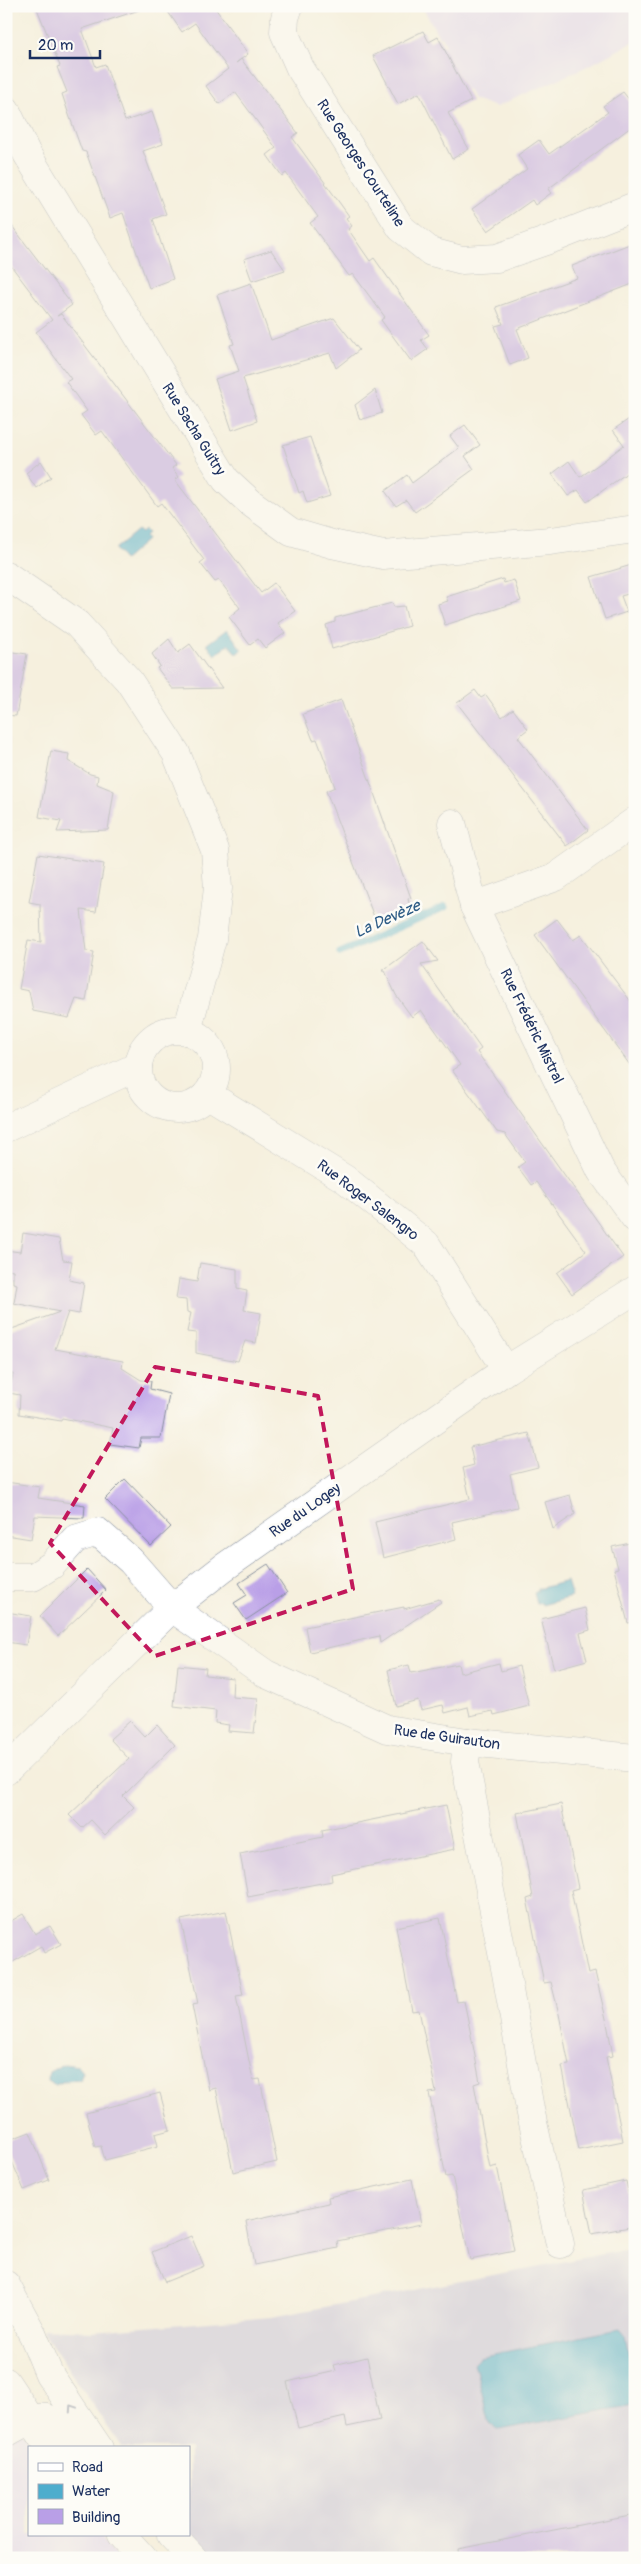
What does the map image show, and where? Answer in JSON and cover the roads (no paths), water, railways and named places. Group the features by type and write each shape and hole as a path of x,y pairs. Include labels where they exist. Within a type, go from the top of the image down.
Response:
{"street":[{"name":"Rue Georges Courteline","path":"289,6 285,18 284,32 300,68 401,228 431,252 462,260 497,258 557,237 635,206"},
{"name":"Rue Sacha Guitry","path":"6,110 27,154 226,480 251,503 292,532 332,544 383,555 550,541 635,529"},
{"path":"6,575 77,624 129,681 176,754 215,850 218,888 212,940 187,1031"},
{"path":"474,906 556,877 635,821"},
{"name":"Rue Frédéric Mistral","path":"452,823 474,906 601,1171 635,1218"},
{"path":"173,1030 187,1031 199,1036 208,1045 215,1057 217,1070 214,1082 207,1094 192,1105 180,1108 157,1102 142,1085 138,1066 142,1053 150,1042 160,1034 173,1030"},
{"path":"6,1128 138,1066"},
{"name":"Rue Roger Salengro","path":"207,1094 345,1179 426,1244 506,1370"},
{"name":"Rue du Logey","path":"6,1771 172,1608 242,1554 506,1370 635,1290"},
{"name":"Rue de Guirauton","path":"6,1577 33,1577 52,1565 75,1539 98,1532 131,1561 172,1608 266,1674 387,1729 467,1742 635,1758"},
{"path":"467,1742 465,1762 530,2109 560,2244"},
{"path":"6,2285 33,2335 49,2374 98,2446"},
{"path":"18,2426 42,2398 49,2374"},
{"path":"6,2382 18,2426 47,2446"},
{"path":"18,2426 45,2417 57,2422 74,2446"},
{"path":"123,2536 143,2558"}],"water":[{"path":"138,530 142,533 145,530 148,533 145,537 147,540 124,560 115,549"},
{"path":"227,629 242,650 236,654 229,644 215,655 207,644"},
{"path":"567,1581 572,1597 542,1605 542,1603 537,1604 534,1593 538,1589"},
{"path":"64,2064 78,2066 83,2072 80,2080 65,2081 55,2085 48,2081 49,2072"},
{"path":"620,2329 625,2335 635,2388 633,2405 498,2430 490,2424 474,2362 479,2357"}],"waterway":[{"name":"La Devèze","path":"340,953 445,907"}]}
